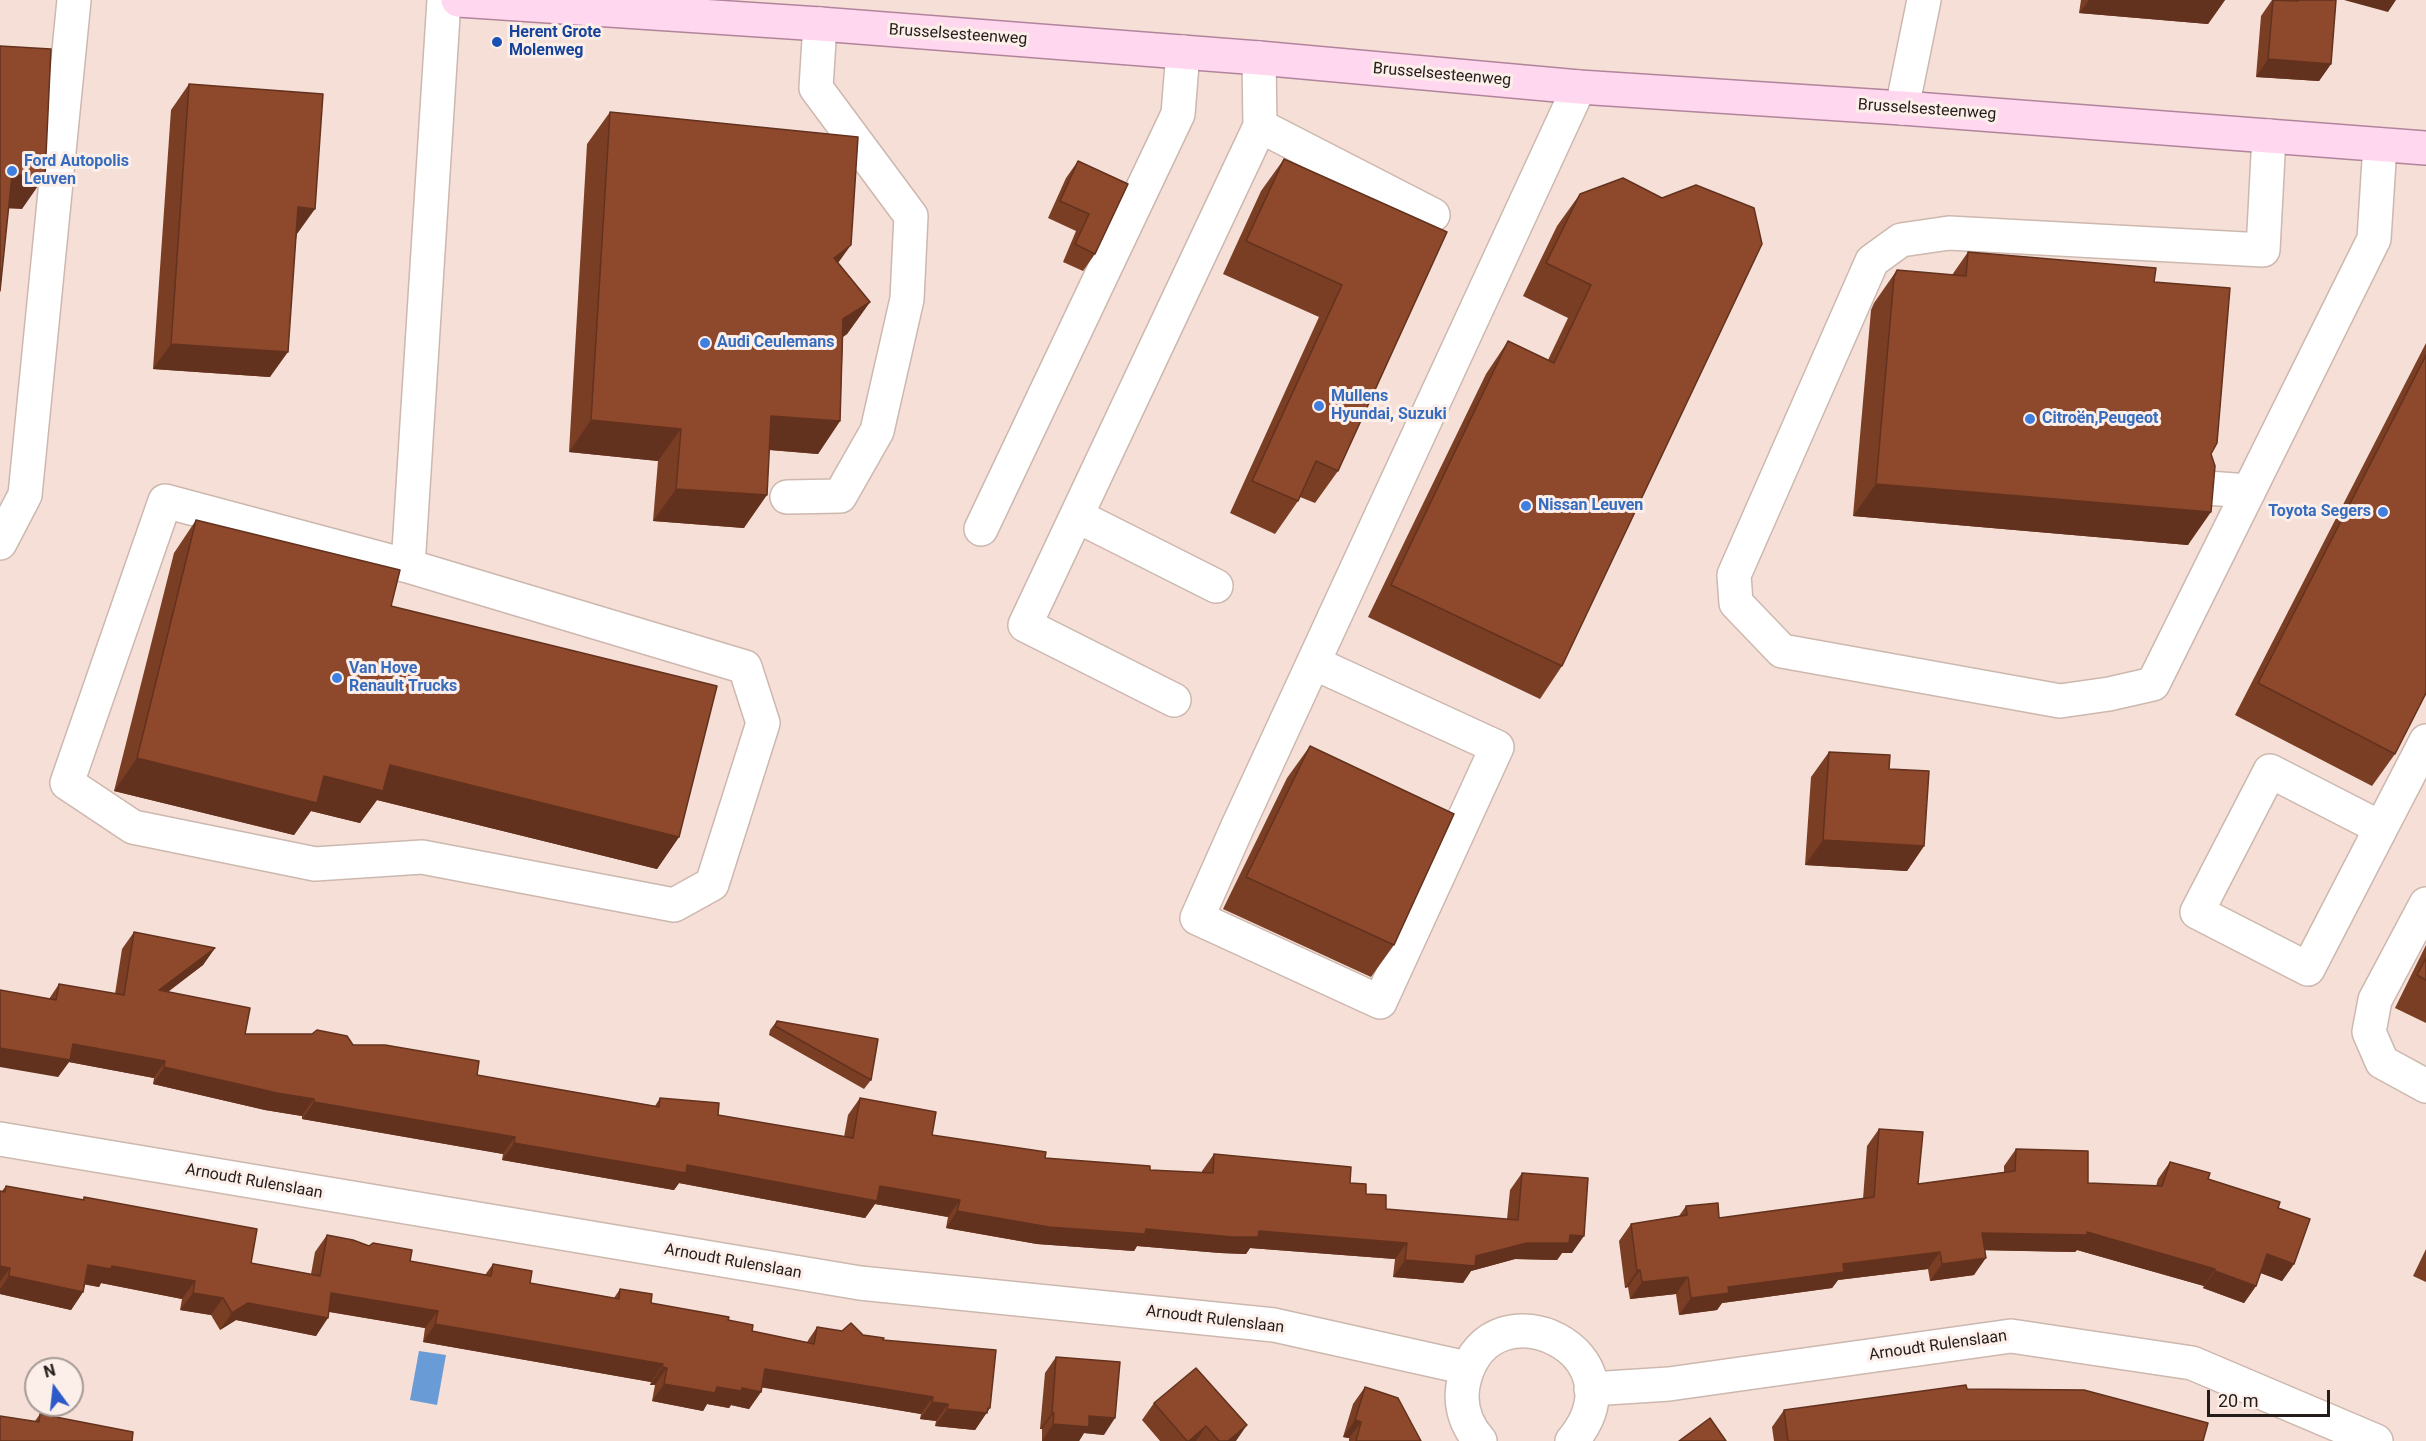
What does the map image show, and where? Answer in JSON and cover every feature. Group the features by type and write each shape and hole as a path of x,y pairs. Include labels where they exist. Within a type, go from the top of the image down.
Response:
{"main road":[{"name":"Brusselsesteenweg","path":"458,0 820,24 1259,58 1578,87 1902,108 2426,148"}],"street":[{"path":"0,543 25,495 74,0"},
{"path":"408,566 444,0"},
{"path":"1902,108 1924,0"},
{"path":"787,496 840,496 877,431 907,298 911,216 816,88 820,24"},
{"path":"981,529 1178,114 1183,52"},
{"path":"1174,700 1025,625 1260,126 1259,58"},
{"path":"1314,663 1497,747 1380,1002 1197,918 1284,756 1314,663 1578,87"},
{"path":"1260,126 1433,215"},
{"path":"2269,136 2263,250 1949,232 1901,240 1872,261 1734,575 1736,603 1782,651 2060,701 2109,694 2153,684 2374,239 2380,145"},
{"path":"2207,488 2248,491"},
{"path":"165,501 408,566 745,667 762,723 712,884 674,905 422,857 315,864 133,827 67,783 165,501"},
{"path":"1077,516 1216,586"},
{"path":"2381,828 2270,771 2197,912 2308,969 2381,828 2426,741"},
{"path":"1424,821 1456,836"},
{"path":"2426,904 2375,1000 2368,1032 2382,1062 2426,1086"},
{"name":"Arnoudt Rulenslaan","path":"0,1139 860,1283 1274,1325 1467,1368"},
{"path":"1480,1441 1468,1424 1462,1406 1462,1387 1467,1368 1479,1350 1496,1337 1516,1331 1538,1331 1558,1338 1574,1351 1586,1369 1591,1389 1590,1410 1582,1429 1572,1441"},
{"name":"Arnoudt Rulenslaan","path":"1591,1389 1669,1384 2011,1336 2192,1363 2376,1441"}],"water":[{"path":"419,1351 446,1355 437,1405 410,1400"}],"building":[{"path":"2273,0 2336,0 2331,64 2268,59"},
{"path":"0,46 51,49 45,176 12,175 0,291"},
{"path":"189,84 323,94 315,209 298,207 288,352 171,344"},
{"name":"Audi Ceulemans","path":"610,112 858,137 851,245 834,258 870,302 843,319 840,421 771,416 767,495 676,489 681,429 591,420"},
{"name":"Mullens Hyundai, Suzuki","path":"1284,159 1447,232 1338,471 1316,461 1298,501 1252,481 1342,285 1246,241"},
{"path":"1078,161 1128,184 1095,254 1075,244 1089,214 1060,201"},
{"name":"Nissan Leuven","path":"1623,178 1662,198 1696,185 1754,208 1762,244 1562,666 1391,585 1508,341 1554,363 1591,285 1546,263 1580,194"},
{"name":"Citroën,Peugeot","path":"1968,252 2156,268 2154,282 2230,288 2217,443 2211,454 2215,466 2211,512 1876,484 1894,277 1897,270 1966,276"},
{"name":"Toyota Segers","path":"2426,355 2426,693 2395,754 2258,683"},
{"name":"Van Hove Renault Trucks","path":"196,520 400,570 391,606 717,686 679,837 390,765 383,791 324,776 317,803 137,758"},
{"path":"1310,746 1454,814 1394,945 1246,877"},
{"path":"1829,752 1890,755 1889,769 1929,771 1924,846 1823,840"},
{"path":"134,932 215,948 159,990 250,1008 245,1034 312,1034 317,1030 347,1036 353,1045 385,1045 479,1061 477,1075 659,1107 660,1098 719,1103 718,1115 853,1138 860,1098 936,1112 932,1135 1046,1152 1045,1158 1150,1166 1150,1170 1213,1173 1214,1154 1351,1167 1350,1183 1366,1184 1366,1194 1386,1195 1386,1209 1518,1220 1522,1173 1588,1178 1584,1236 1570,1235 1569,1243 1527,1243 1476,1256 1475,1266 1405,1260 1407,1243 1259,1231 1258,1237 1232,1237 1146,1229 1145,1234 1049,1227 957,1211 960,1200 880,1186 877,1201 687,1165 686,1173 514,1143 515,1137 314,1102 314,1099 277,1093 164,1067 165,1061 73,1044 70,1060 0,1048 0,990 56,1000 59,984 124,995"},
{"path":"2426,958 2426,980 2417,975"},
{"path":"777,1021 878,1039 871,1080 775,1026"},
{"path":"1879,1129 1923,1132 1918,1184 2015,1171 2016,1149 2088,1151 2088,1183 2162,1186 2170,1162 2210,1173 2208,1179 2280,1202 2278,1208 2310,1219 2294,1264 2267,1254 2256,1286 2215,1271 2215,1269 2087,1232 2087,1235 1982,1233 1986,1258 1942,1264 1940,1252 1843,1264 1844,1272 1728,1287 1729,1293 1691,1298 1688,1277 1642,1282 1640,1270 1637,1271 1631,1224 1687,1215 1686,1206 1718,1203 1719,1218 1874,1197"},
{"path":"6,1186 84,1200 84,1197 257,1229 251,1263 320,1276 327,1235 369,1246 373,1243 412,1250 410,1261 491,1276 493,1264 532,1271 530,1283 619,1299 620,1289 652,1294 651,1303 729,1317 728,1320 753,1325 752,1331 814,1344 817,1327 842,1331 851,1323 863,1335 884,1338 883,1340 996,1350 990,1408 987,1413 947,1409 948,1404 932,1402 933,1397 765,1369 761,1392 742,1388 741,1391 717,1387 715,1393 664,1384 667,1368 662,1367 663,1364 435,1324 438,1311 331,1293 328,1318 248,1303 232,1313 223,1298 193,1293 195,1281 112,1266 111,1269 88,1265 83,1292 9,1276 10,1268 0,1266 0,1191 5,1192"},
{"path":"1056,1357 1120,1362 1115,1418 1089,1416 1089,1427 1053,1424"},
{"path":"1196,1368 1247,1425 1228,1441 1219,1441 1206,1426 1187,1441 1154,1403"},
{"path":"1966,1385 1967,1389 2084,1390 2208,1423 2203,1441 1788,1441 1784,1410"},
{"path":"1365,1387 1398,1398 1421,1441 1356,1441 1361,1422 1355,1420"},
{"path":"0,1416 39,1422 40,1417 56,1417 133,1432 132,1441 0,1441"},
{"path":"1710,1418 1726,1441 1679,1441"}],"place":[{"name":"Herent Grote Molenweg","path":"497,42"},
{"name":"Ford Autopolis Leuven","path":"12,171"},
{"name":"Audi Ceulemans","path":"705,343"},
{"name":"Mullens Hyundai, Suzuki","path":"1319,406"},
{"name":"Citroën,Peugeot","path":"2030,419"},
{"name":"Nissan Leuven","path":"1526,506"},
{"name":"Toyota Segers","path":"2383,512"},
{"name":"Van Hove Renault Trucks","path":"337,678"}]}
